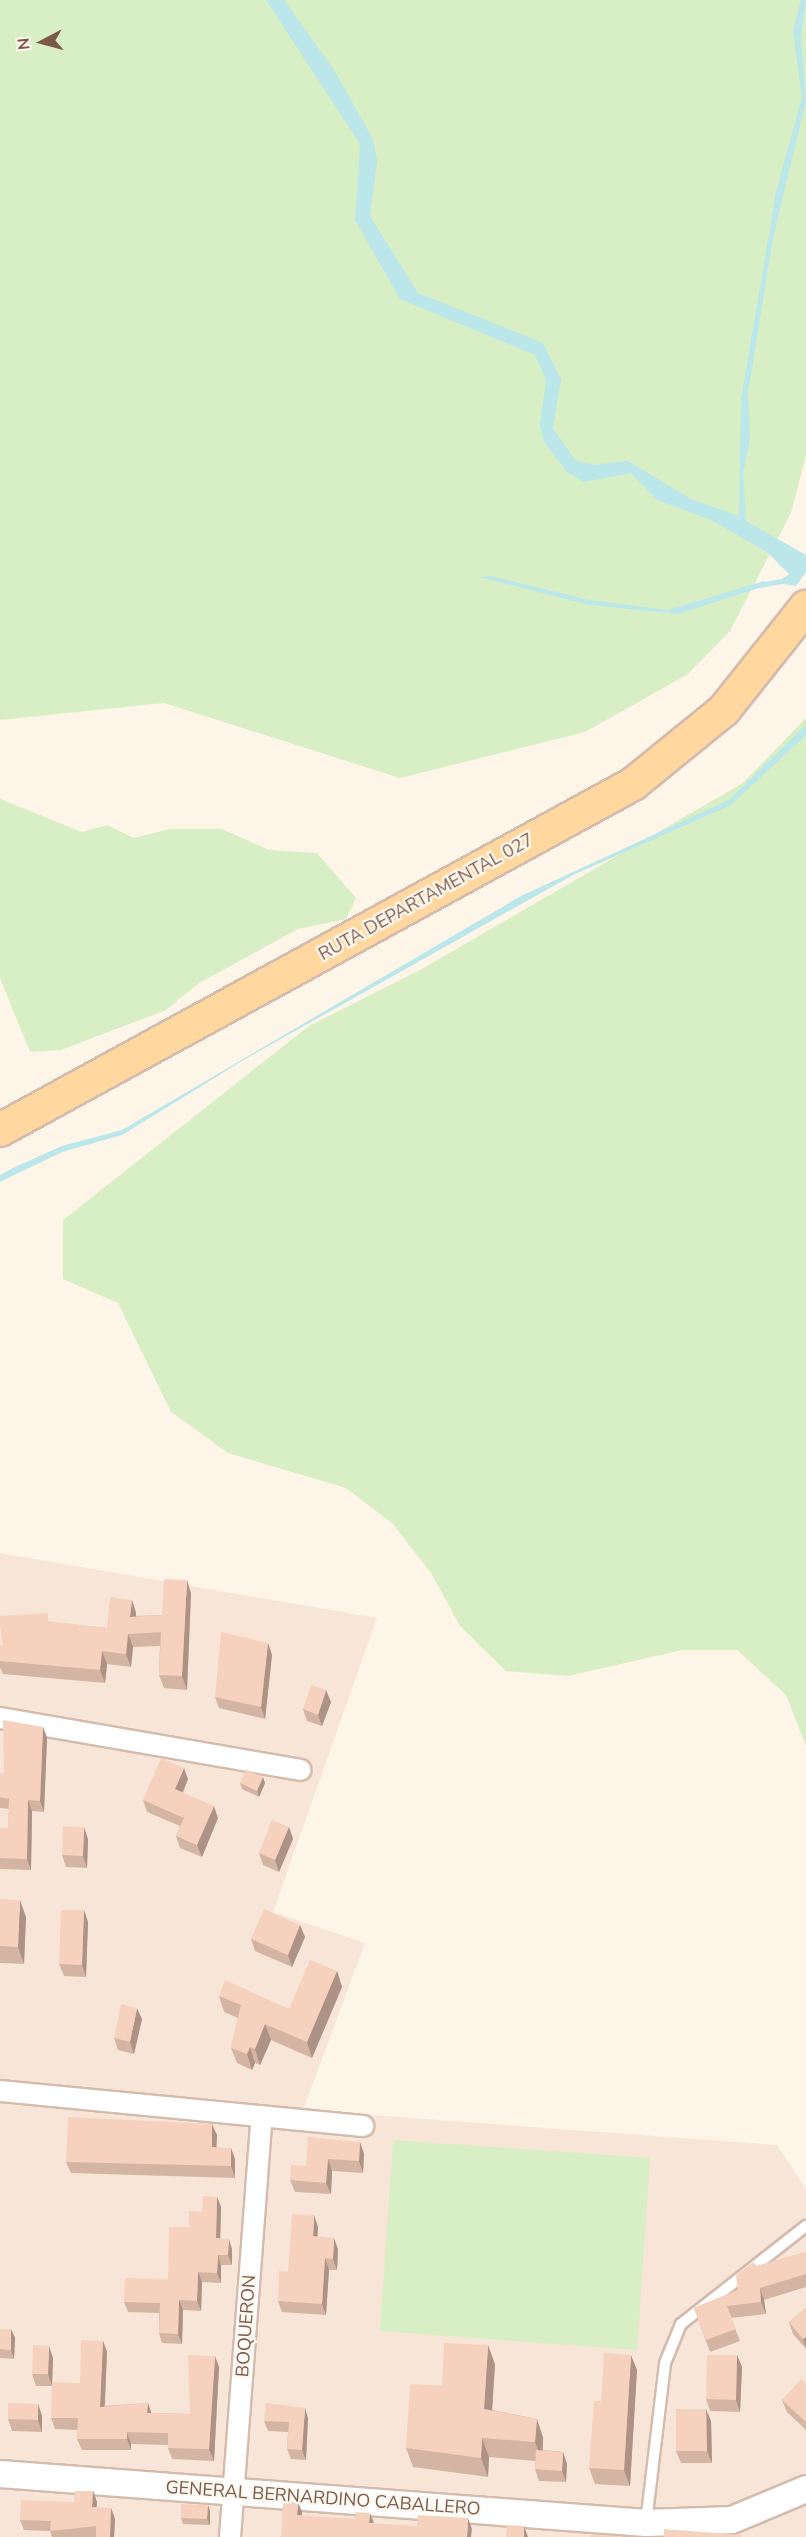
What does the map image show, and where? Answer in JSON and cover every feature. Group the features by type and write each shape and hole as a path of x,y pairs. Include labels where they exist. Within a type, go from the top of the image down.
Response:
{"main road":[{"name":"RUTA DEPARTAMENTAL 027","path":"0,1130 633,784 724,710 804,610"}],"street":[{"path":"0,1718 301,1770"},
{"path":"0,2091 363,2126"},
{"name":"BOQUERON","path":"230,2537 262,2116"},
{"name":"GENERAL BERNARDINO CABALLERO","path":"0,2474 234,2492 646,2530 732,2520 806,2489"}],"lane":[{"path":"646,2530 665,2363 681,2324 806,2226"}],"shaded area":[{"path":"0,1553 377,1618 273,1912 365,1943 303,2110 777,2145 806,2189 806,2537 0,2537"}],"green space":[{"path":"0,0 806,0 806,455 791,513 730,631 688,674 585,732 400,778 164,703 0,720"},
{"path":"806,718 806,1746 786,1695 737,1650 682,1650 568,1676 506,1671 460,1626 431,1573 393,1524 346,1488 228,1453 171,1412 118,1303 63,1279 63,1220 309,1026 420,970 743,783"},
{"path":"0,799 82,832 107,825 134,838 170,829 222,829 269,850 317,853 356,898 346,919 298,929 199,983 166,1010 61,1050 30,1052 0,978"},
{"path":"393,2140 650,2158 637,2350 380,2331"}],"water":[{"path":"266,0 284,0 334,70 373,139 377,161 370,216 418,293 543,343 561,379 553,428 575,460 593,465 628,461 691,499 739,516 741,400 776,192 802,97 793,31 801,0 806,0 801,35 806,101 773,238 748,393 750,440 743,473 746,521 806,555 806,572 796,586 776,583 789,574 767,552 711,520 657,500 631,473 584,482 567,472 544,442 540,424 546,380 535,355 400,299 355,220 360,144"},
{"path":"491,576 589,600 668,610 764,581 765,586 678,614 590,605 480,577"},
{"path":"806,725 806,735 731,805 573,875 247,1058 122,1135 62,1152 0,1182 0,1175 62,1146 122,1130 521,896 729,800"}],"building":[{"path":"164,1579 187,1580 182,1676 159,1675 161,1632 128,1634 126,1654 102,1651 100,1670 0,1661 0,1645 3,1645 0,1616 48,1613 48,1621 107,1628 110,1597 132,1600 130,1617 162,1615"},
{"path":"221,1632 268,1643 261,1707 215,1697"},
{"path":"311,1685 326,1690 318,1715 303,1709"},
{"path":"3,1720 43,1727 40,1801 28,1800 27,1859 0,1858 0,1828 8,1828 9,1799 0,1797 0,1773 4,1773"},
{"path":"161,1758 184,1768 175,1789 214,1806 197,1845 176,1836 184,1818 143,1800"},
{"path":"246,1770 263,1777 257,1791 240,1783"},
{"path":"272,1820 289,1827 275,1860 259,1853"},
{"path":"63,1826 84,1827 83,1856 62,1855"},
{"path":"0,1899 20,1900 18,1947 0,1946"},
{"path":"264,1909 300,1925 288,1955 251,1939"},
{"path":"61,1910 84,1910 82,1965 59,1964"},
{"path":"310,1960 337,1971 307,2042 265,2024 255,2049 250,2047 247,2054 231,2048 241,2005 219,1996 225,1980 289,2009"},
{"path":"121,2004 137,2008 130,2042 114,2038"},
{"path":"68,2117 212,2124 212,2147 231,2148 231,2166 66,2162"},
{"path":"308,2137 360,2142 359,2161 328,2159 326,2183 290,2180 291,2165 306,2166"},
{"path":"203,2196 217,2197 216,2238 229,2239 228,2255 218,2255 217,2273 198,2272 197,2301 179,2300 178,2334 159,2333 160,2303 124,2302 125,2278 168,2279 169,2227 189,2227 189,2211 202,2212"},
{"path":"292,2214 314,2215 313,2236 334,2238 333,2259 325,2258 322,2304 278,2301 279,2271 288,2272"},
{"path":"806,2252 806,2274 760,2288 761,2302 727,2306 736,2329 706,2340 694,2308 738,2290 736,2275 753,2262 757,2266"},
{"path":"806,2308 806,2337 803,2339 789,2322"},
{"path":"0,2329 11,2329 11,2350 0,2349"},
{"path":"81,2340 103,2341 100,2407 148,2403 147,2413 190,2414 188,2355 215,2356 209,2449 168,2448 168,2433 127,2432 127,2439 77,2439 78,2418 51,2418 52,2382 80,2383"},
{"path":"444,2343 488,2345 484,2409 537,2419 535,2442 482,2438 481,2458 406,2448 410,2384 442,2386"},
{"path":"33,2345 49,2346 48,2374 32,2374"},
{"path":"604,2353 631,2355 624,2470 589,2468 594,2401 601,2401"},
{"path":"707,2355 737,2355 736,2400 706,2399"},
{"path":"801,2379 806,2383 806,2422 782,2400"},
{"path":"8,2403 38,2404 38,2420 8,2419"},
{"path":"266,2403 305,2408 302,2450 287,2449 289,2422 264,2421"},
{"path":"676,2409 706,2409 707,2451 676,2451"},
{"path":"536,2450 563,2452 562,2471 535,2469"},
{"path":"75,2491 93,2491 92,2507 111,2508 110,2537 96,2537 96,2526 50,2531 51,2521 20,2520 21,2500 74,2502"},
{"path":"283,2501 298,2502 297,2515 355,2519 356,2512 370,2513 369,2523 417,2526 418,2515 468,2518 467,2537 281,2537"},
{"path":"181,2504 208,2505 207,2519 181,2518"},
{"path":"507,2525 524,2526 524,2537 506,2537"},
{"path":"664,2529 742,2535 741,2537 664,2537"},
{"path":"591,2535 621,2536 621,2537 590,2537"}],"waterway":[{"path":"759,585 782,581"}]}
